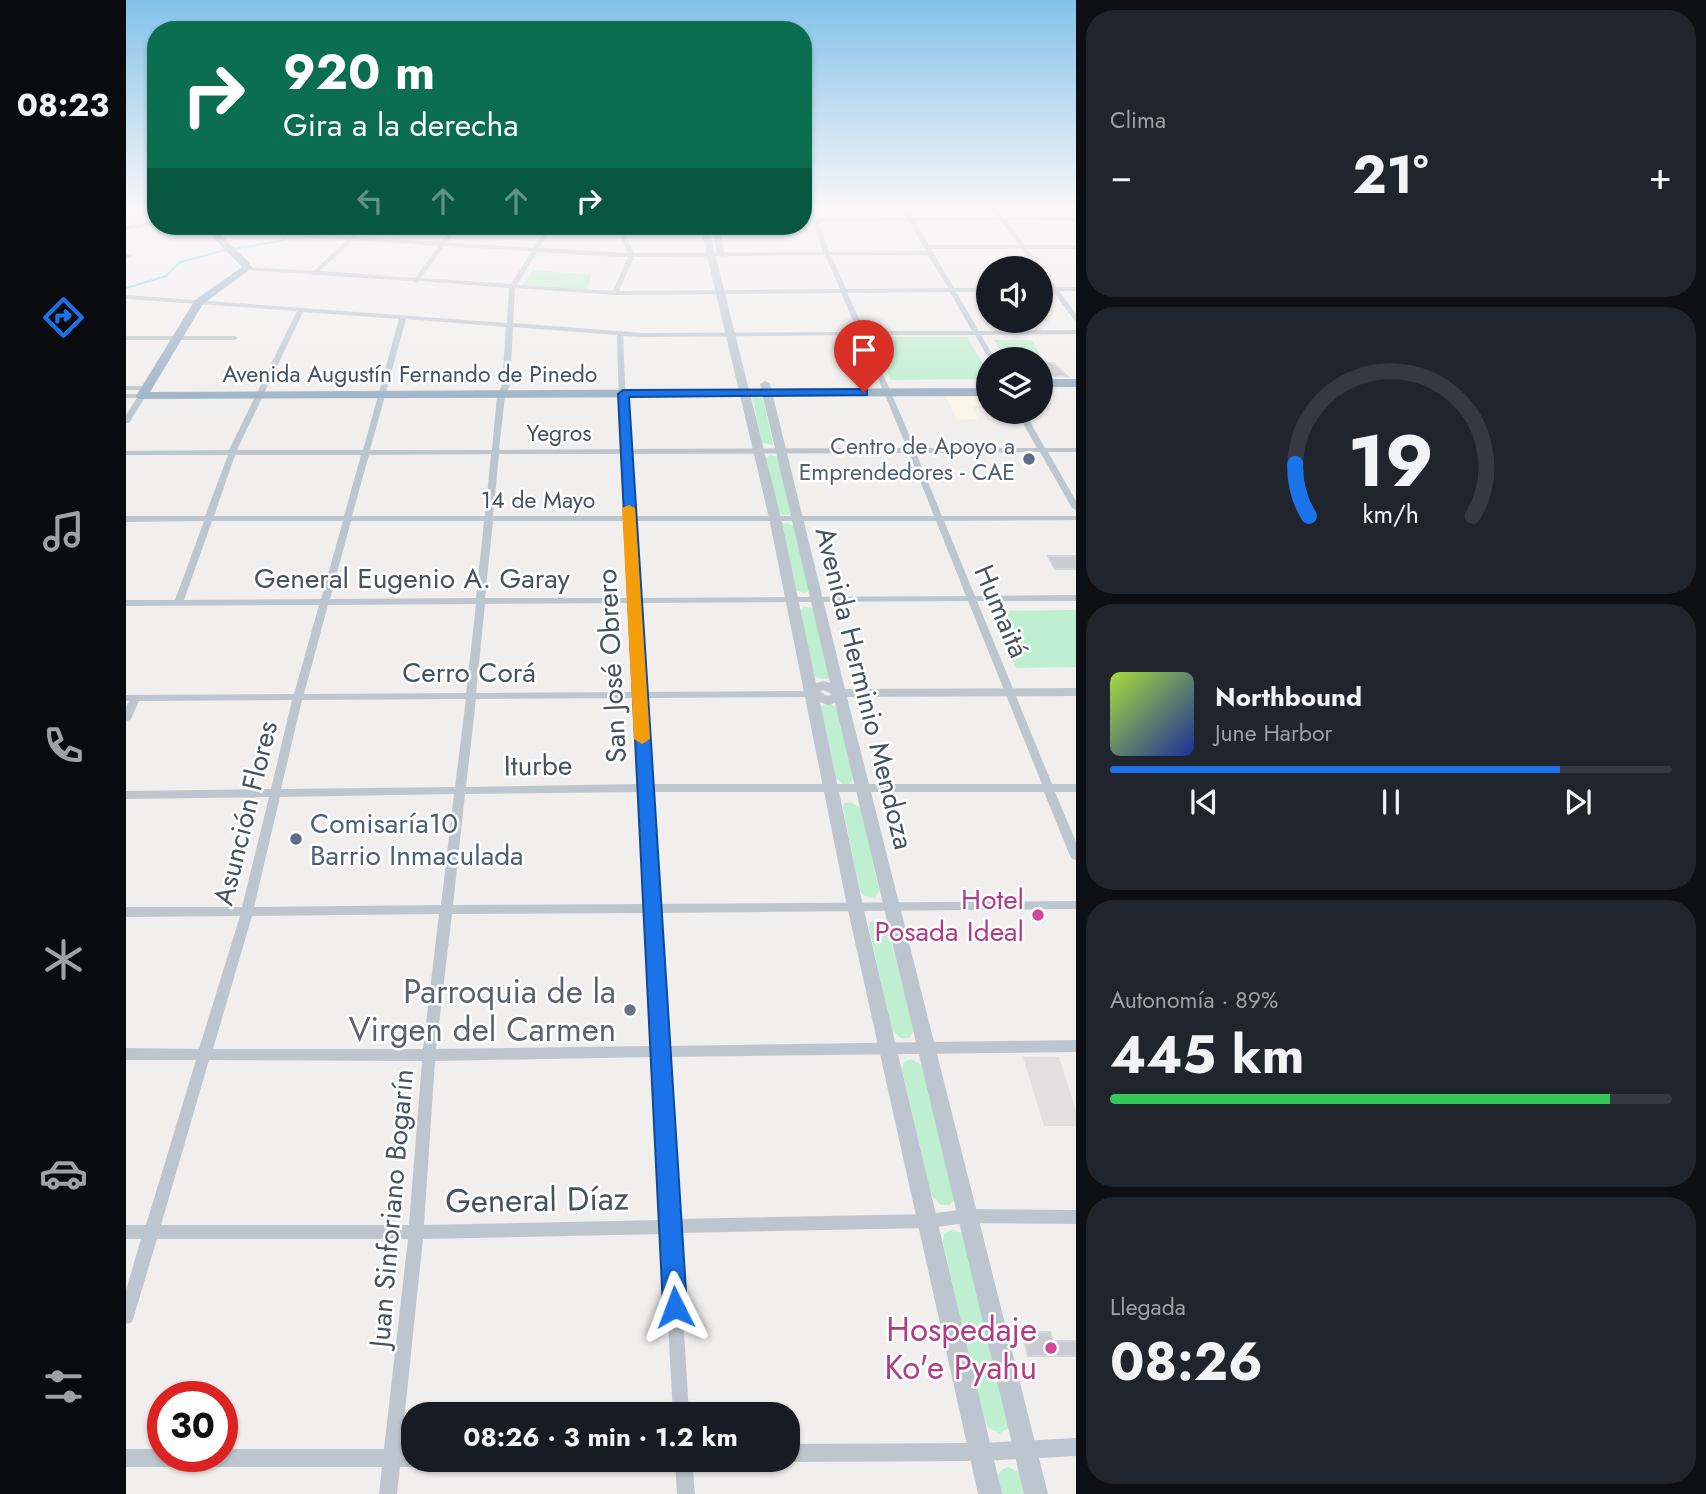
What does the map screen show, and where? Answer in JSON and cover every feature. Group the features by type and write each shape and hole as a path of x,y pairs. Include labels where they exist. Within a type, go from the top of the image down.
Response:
{"highway":[{"path":"144,392 199,302 240,276"},
{"path":"1053,383 1076,383"},
{"name":"Avenida Augustín Fernando de Pinedo","path":"886,388 976,384"},
{"name":"Avenida Augustín Fernando de Pinedo","path":"144,392 744,388 976,391"},
{"path":"1053,391 1076,391"}],"street":[{"path":"339,276 615,293 976,290"},
{"path":"416,281 420,276"},
{"path":"512,288 520,276"},
{"path":"615,293 623,276"},
{"name":"Avenida Herminio Mendoza","path":"714,276 775,518 855,906 990,1494"},
{"name":"Humaitá","path":"836,276 886,388 1076,856"},
{"path":"945,276 976,329"},
{"name":"Juan Sinforiano Bogarín","path":"388,1494 416,1232 429,1055 471,696 512,288"},
{"path":"1054,289 1076,289"},
{"path":"1054,289 1076,319"},
{"path":"126,298 620,334 978,333 986,347"},
{"path":"179,603 211,520 233,452 300,311"},
{"name":"Asunción Flores","path":"126,1316 247,911 298,697 403,318"},
{"path":"1053,332 1076,332"},
{"name":"San José Obrero","path":"620,334 680,1402"},
{"path":"126,338 235,338"},
{"name":"Avenida Augustín Fernando de Pinedo","path":"126,388 144,392"},
{"name":"Avenida Herminio Mendoza","path":"765,388 1036,1494"},
{"path":"126,421 144,392"},
{"name":"Avenida Augustín Fernando de Pinedo","path":"126,396 144,392"},
{"path":"1027,424 1076,508"},
{"name":"Yegros","path":"126,453 1076,450"},
{"name":"14 de Mayo","path":"126,519 1076,518"},
{"name":"General Eugenio A. Garay","path":"126,603 1076,598"},
{"name":"Cerro Corá","path":"130,698 812,694 828,701 840,693 1076,692"},
{"path":"126,719 130,698"},
{"name":"Iturbe","path":"126,795 644,788 1076,788"},
{"path":"126,912 1076,905"},
{"path":"126,1054 429,1055 1076,1046"},
{"name":"General Díaz","path":"126,1232 416,1232 928,1221 967,1216 1076,1217"},
{"path":"800,1453 982,1452 1076,1447"},
{"path":"126,1458 401,1458"},
{"path":"685,1472 686,1494"}],"shaded area":[{"path":"945,394 976,394 976,406 972,406 976,419 957,420"},
{"path":"1023,1057 1059,1057 1076,1110 1076,1126 1044,1126"}],"green space":[{"path":"529,276 592,276 586,290 522,286"},
{"path":"872,337 967,337 976,352 976,379 891,380"},
{"path":"994,340 1031,340 1036,347 998,347"},
{"path":"752,396 763,398 773,445 762,443"},
{"path":"771,455 778,457 790,514 783,515 778,511 766,458"},
{"path":"782,524 793,525 809,590 805,593 795,590"},
{"path":"804,607 813,608 830,677 827,679 814,675 800,611"},
{"path":"1076,610 1076,667 1016,668 991,611"},
{"path":"828,703 836,707 854,778 849,784 843,784 836,778 821,707"},
{"path":"850,802 861,808 879,891 875,898 864,896 860,891 843,808 844,803"},
{"path":"870,922 884,922 888,928 914,1030 909,1038 901,1038 892,1030 869,928"},
{"path":"911,1059 922,1065 955,1199 950,1205 941,1205 931,1195 902,1069 904,1062"},
{"path":"952,1230 962,1233 1009,1428 1000,1433 989,1428 983,1418 943,1242 944,1233"},
{"path":"1008,1467 1019,1472 1028,1494 999,1494 999,1474"}],"building":[{"path":"1053,363 1067,376 1053,376"},
{"path":"1048,556 1076,556 1076,569 1055,569"},
{"name":"Hospedaje Ko'e Pyahu","path":"1022,1332 1050,1332 1053,1341 1076,1341 1076,1356 1028,1356"}],"waterway":[{"path":"126,288 166,276"}],"slow traffic":[{"path":"629,508 642,739"}],"place":[{"name":"Centro de Apoyo a Emprendedores - CAE","path":"1029,459"},
{"name":"Comisaría10 Barrio Inmaculada","path":"296,839"},
{"name":"Hotel Posada Ideal","path":"1038,915"},
{"name":"Parroquia de la Virgen del Carmen","path":"630,1010"},
{"name":"Hospedaje Ko'e Pyahu","path":"1051,1348"}],"route":[{"path":"675,1307 623,394 864,392"}]}
